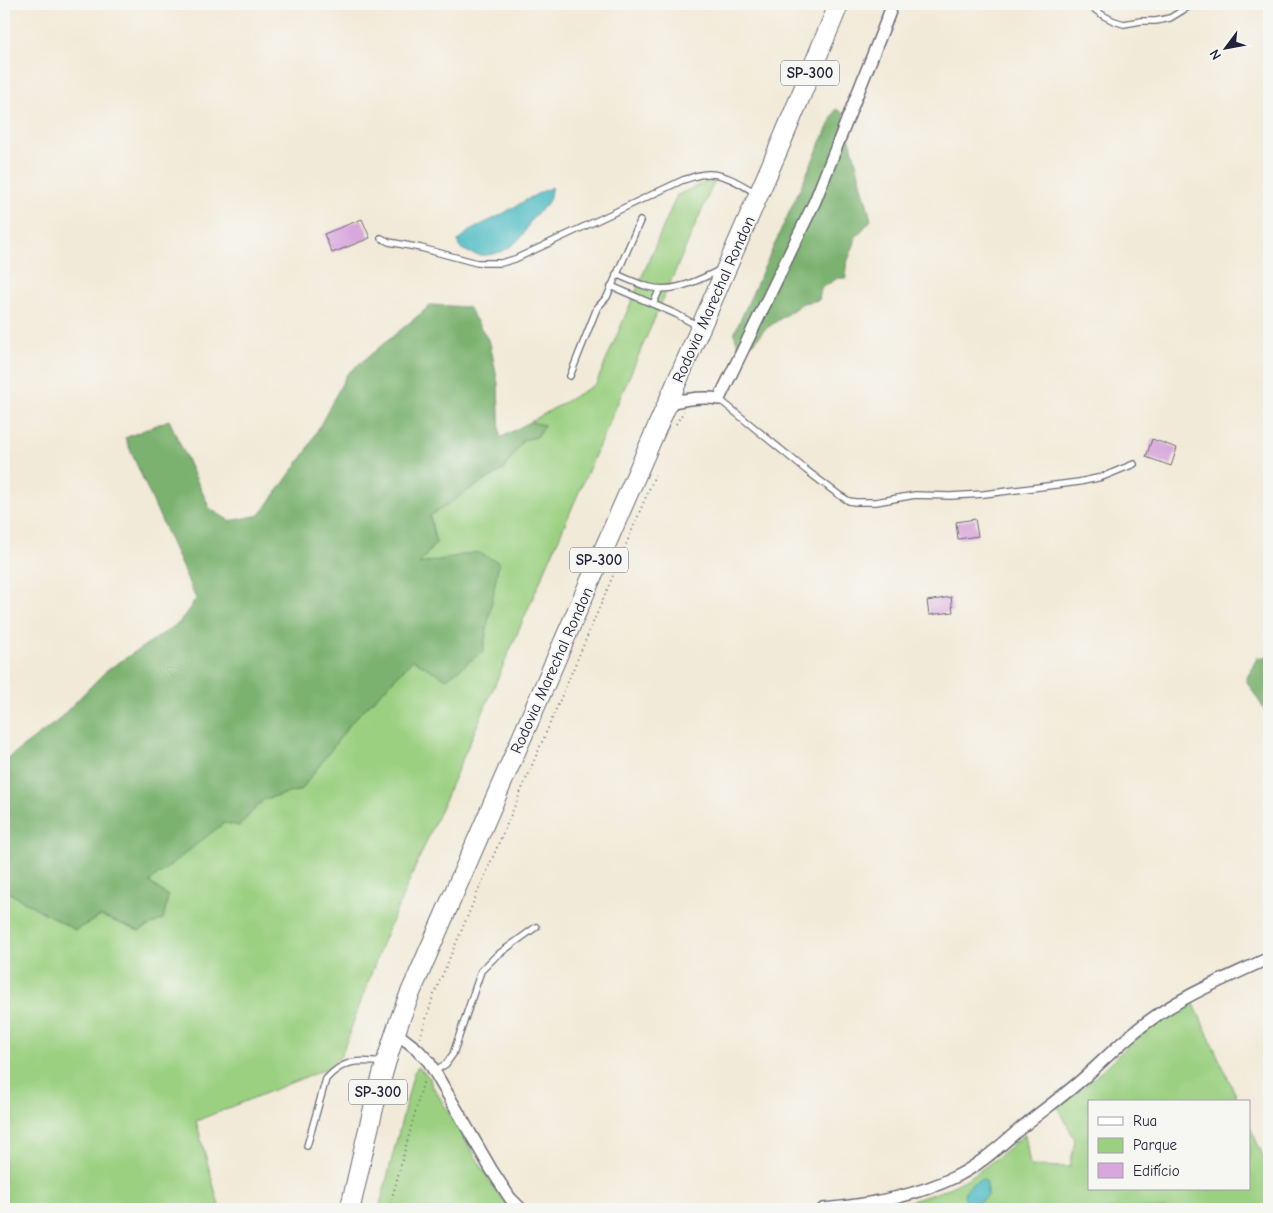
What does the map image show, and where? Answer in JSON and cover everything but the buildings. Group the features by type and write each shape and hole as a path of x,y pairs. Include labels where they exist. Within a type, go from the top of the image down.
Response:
{"main road":[{"name":"Rodovia Marechal Rondon","path":"350,1209 386,1063 416,978 840,4"}],"street":[{"path":"667,403 708,397 719,399 815,201 893,4"},
{"path":"823,1209 883,1201 941,1183 956,1176 991,1153 1086,1076 1125,1039 1161,1012 1185,998 1269,958"},
{"path":"396,1032 417,1049 432,1067 491,1168 510,1198 521,1209"}],"lane":[{"path":"1087,4 1104,16 1124,24 1170,18 1193,4"},
{"path":"381,238 390,242 477,263 500,263 515,259 696,176 718,174 758,194"},
{"path":"570,376 597,308 607,297 640,220"},
{"path":"616,274 639,284 660,289 684,286 726,267"},
{"path":"611,286 676,314 700,327"},
{"path":"653,304 660,289"},
{"path":"719,399 839,495 855,502 876,502 915,495 950,496 984,494 1079,482 1102,477 1134,464"},
{"path":"432,1067 446,1064 452,1054 481,971 496,956 536,927"},
{"path":"307,1146 326,1079 332,1072 343,1064 353,1061 364,1060 386,1063"}],"path":[{"path":"673,430 682,414 696,398"},
{"path":"417,1049 433,997 655,474"},
{"path":"389,1209 432,1067"}],"green space":[{"path":"836,109 843,113 871,220 856,237 846,265 846,278 838,278 821,288 819,300 803,303 764,330 754,343 738,345 734,334"},
{"path":"713,179 715,180 384,939 341,1056 328,1068 196,1121 220,1209 4,1209 4,890 75,930 101,916 139,931 163,918 168,896 149,882 224,822 239,826 264,799 301,790 351,723 413,660 477,552 418,565 436,543 430,516 469,489 503,470 523,440 537,437 544,425 530,422 596,384 677,195"},
{"path":"431,305 468,307 490,343 498,384 500,438 530,422 545,425 537,437 523,440 503,470 430,516 436,543 419,564 477,552 499,562 483,651 447,679 413,660 351,723 301,790 264,799 239,826 224,823 149,882 168,896 163,919 139,931 101,916 75,930 4,890 4,761 56,722 106,671 179,623 196,599 125,438 169,420 210,509 230,521 260,515 306,452 347,374"},
{"path":"1269,656 1269,717 1246,680 1257,658"},
{"path":"1193,1002 1238,1100 1088,1100 1088,1190 1250,1190 1250,1127 1269,1169 1269,1209 877,1209 919,1199 959,1183 985,1167 1025,1134 1030,1166 1070,1167 1075,1140 1058,1107 1090,1082 1130,1044 1165,1018"},
{"path":"418,1067 430,1078 432,1088 434,1088 495,1189 511,1209 379,1209 414,1072"}],"water":[{"path":"552,187 550,199 534,217 516,243 500,252 484,255 467,252 459,247 458,241 471,230"},
{"path":"984,1179 987,1182 987,1196 978,1202 967,1202 964,1194 967,1188 975,1182"}]}
